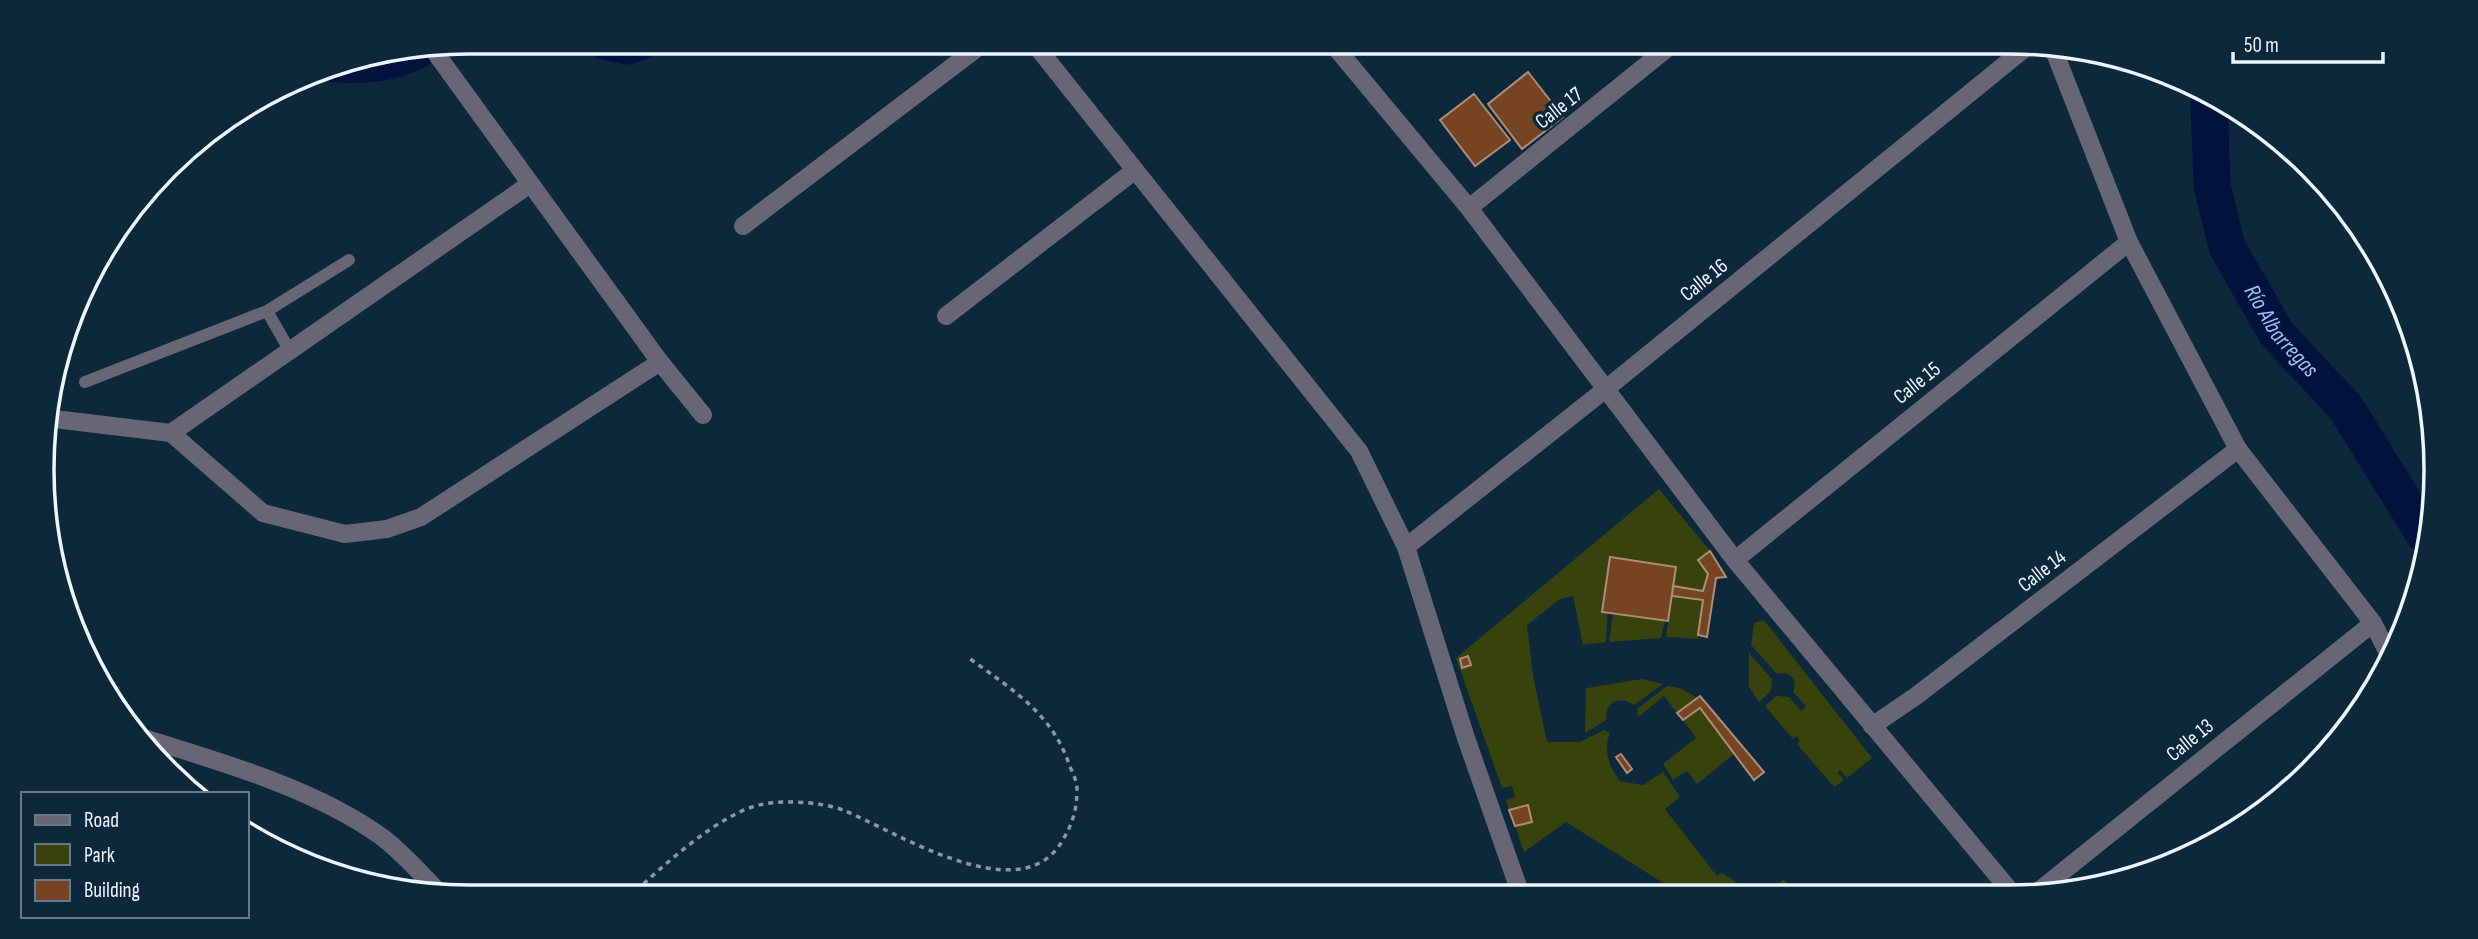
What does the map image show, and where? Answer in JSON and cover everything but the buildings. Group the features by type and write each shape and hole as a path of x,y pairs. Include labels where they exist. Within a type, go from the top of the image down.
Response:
{"street":[{"path":"743,226 969,54"},
{"path":"1042,54 1359,451 1406,547 1466,738 1517,885"},
{"path":"1341,54 1469,208 1735,560 2005,885"},
{"name":"Calle 17","path":"1469,208 1660,54"},
{"name":"Calle 16","path":"1406,547 1607,388 2018,54"},
{"path":"437,56 660,362 703,415"},
{"path":"2057,57 2129,242 2238,449 2373,623 2384,646"},
{"path":"946,316 1134,171"},
{"path":"171,433 530,184"},
{"name":"Calle 15","path":"1735,560 2129,242"},
{"path":"58,419 171,433 263,513 345,534 387,529 421,517 660,362"},
{"name":"Calle 14","path":"1872,726 2238,449"},
{"name":"Calle 13","path":"2049,883 2373,623"},
{"path":"156,742 200,755 323,803 382,837 429,883"}],"lane":[{"path":"85,382 267,312 349,260"},
{"path":"267,312 290,351"}],"path":[{"path":"643,885 690,843 762,804 796,802 841,809 891,835 974,866 1019,870 1053,856 1075,820 1077,786 1060,739 1035,708 969,658"}],"green space":[{"path":"1659,489 1710,551 1698,560 1708,574 1703,591 1673,586 1676,567 1611,557 1606,642 1583,645 1573,596 1560,599 1527,625 1533,675 1547,742 1580,742 1604,730 1610,733 1608,758 1620,781 1643,785 1663,772 1680,797 1665,809 1717,876 1722,873 1740,885 1667,885 1566,822 1524,852 1515,826 1532,822 1528,805 1509,810 1506,800 1515,797 1512,786 1502,788 1456,658"},
{"path":"1672,596 1703,600 1698,639 1666,637"},
{"path":"1613,613 1665,621 1661,638 1609,642"},
{"path":"1764,620 1872,758 1847,778 1840,770 1838,773 1844,780 1834,787 1797,744 1800,741 1797,736 1793,739 1765,706 1776,696 1789,697 1801,711 1806,706 1793,692 1793,678 1785,673 1777,674 1751,645 1754,623"},
{"path":"1749,653 1772,679 1771,691 1759,702 1749,687"},
{"path":"1642,679 1663,684 1634,705 1623,700 1614,702 1608,709 1606,720 1585,733 1586,688"},
{"path":"1667,686 1680,688 1698,698 1677,713 1664,696 1638,717 1637,709"},
{"path":"1700,708 1752,773 1750,775 1734,754 1697,784 1687,771 1673,780 1663,764 1696,738 1683,720"},
{"path":"1784,879 1788,885 1777,885"}],"waterway":[{"name":"Río Albarregas","path":"2209,106 2212,185 2227,247 2277,334 2346,408 2420,527"}]}
